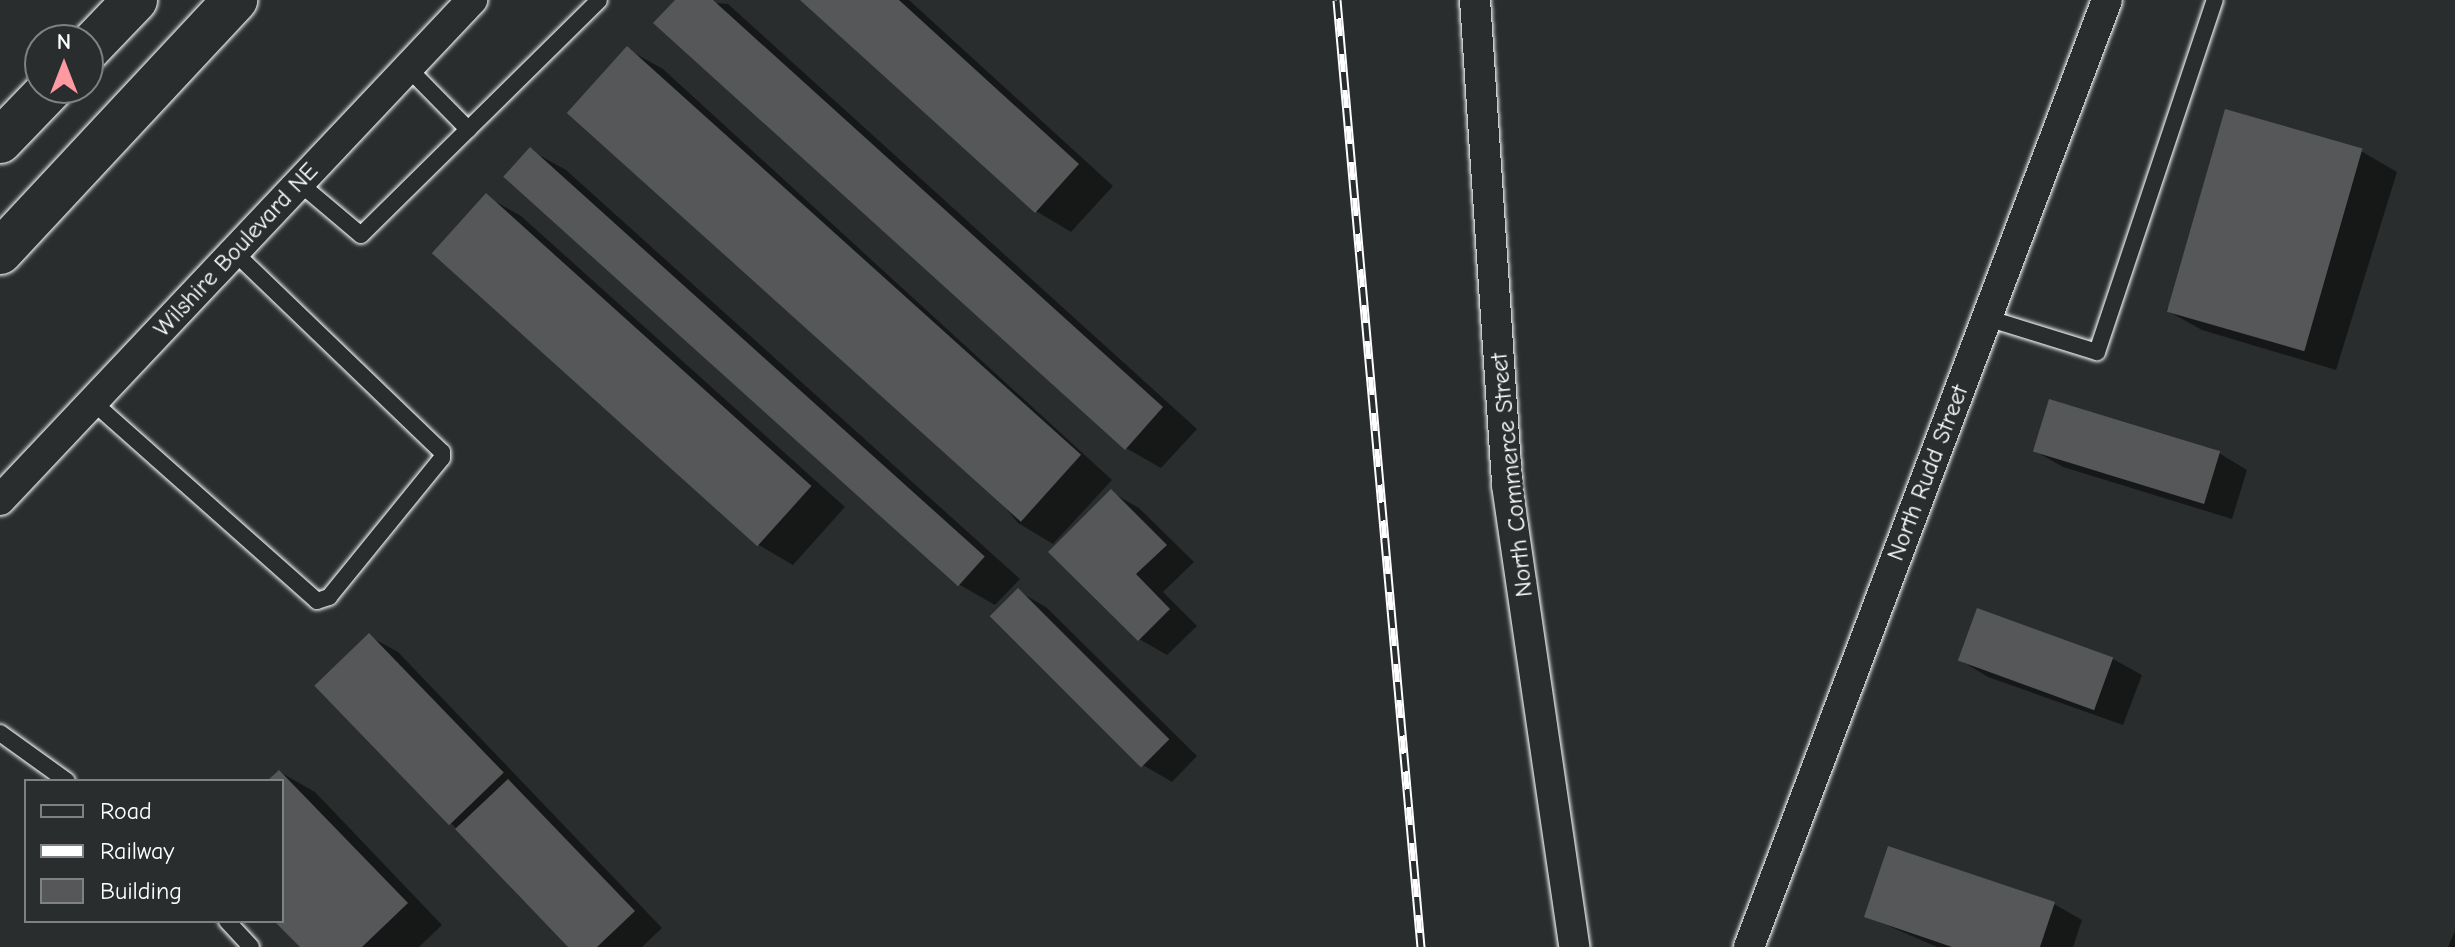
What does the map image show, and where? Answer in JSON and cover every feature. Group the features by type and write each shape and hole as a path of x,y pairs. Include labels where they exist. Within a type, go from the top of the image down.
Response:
{"main road":[{"path":"104,32 135,0"},
{"path":"0,252 235,0"},
{"path":"0,141 36,104"}],"street":[{"name":"Wilshire Boulevard NE","path":"0,500 472,0"},
{"name":"North Commerce Street","path":"1475,0 1507,485 1574,947"},
{"name":"North Rudd Street","path":"1749,947 2107,0"}],"lane":[{"path":"1987,318 2097,352 2215,0"},
{"path":"298,182 361,235 588,3"},
{"path":"408,68 468,129"},
{"path":"94,403 317,601 329,597 442,458 442,452 233,251"},
{"path":"0,733 64,779"},
{"path":"229,923 251,947"}],"building":[{"path":"675,0 713,0 1163,407 1125,450 653,23"},
{"path":"800,0 899,0 1079,164 1035,213"},
{"path":"627,46 1081,455 1021,522 567,113"},
{"path":"2225,109 2362,148 2304,351 2167,312"},
{"path":"530,147 985,557 958,586 503,177"},
{"path":"486,193 811,486 757,546 432,253"},
{"path":"2049,399 2220,451 2204,504 2033,452"},
{"path":"1111,489 1167,545 1136,574 1170,609 1138,641 1048,552"},
{"path":"1018,588 1169,739 1141,768 990,616"},
{"path":"1977,608 2113,658 2094,710 1958,661"},
{"path":"369,633 504,773 449,825 314,686"},
{"path":"279,770 408,903 362,947 300,947 276,923 284,923 284,779 269,779"},
{"path":"508,779 635,911 597,947 568,947 455,829"},
{"path":"1888,846 2055,902 2040,947 1952,947 1864,917"}],"railway":[{"path":"1337,0 1421,947"}]}
